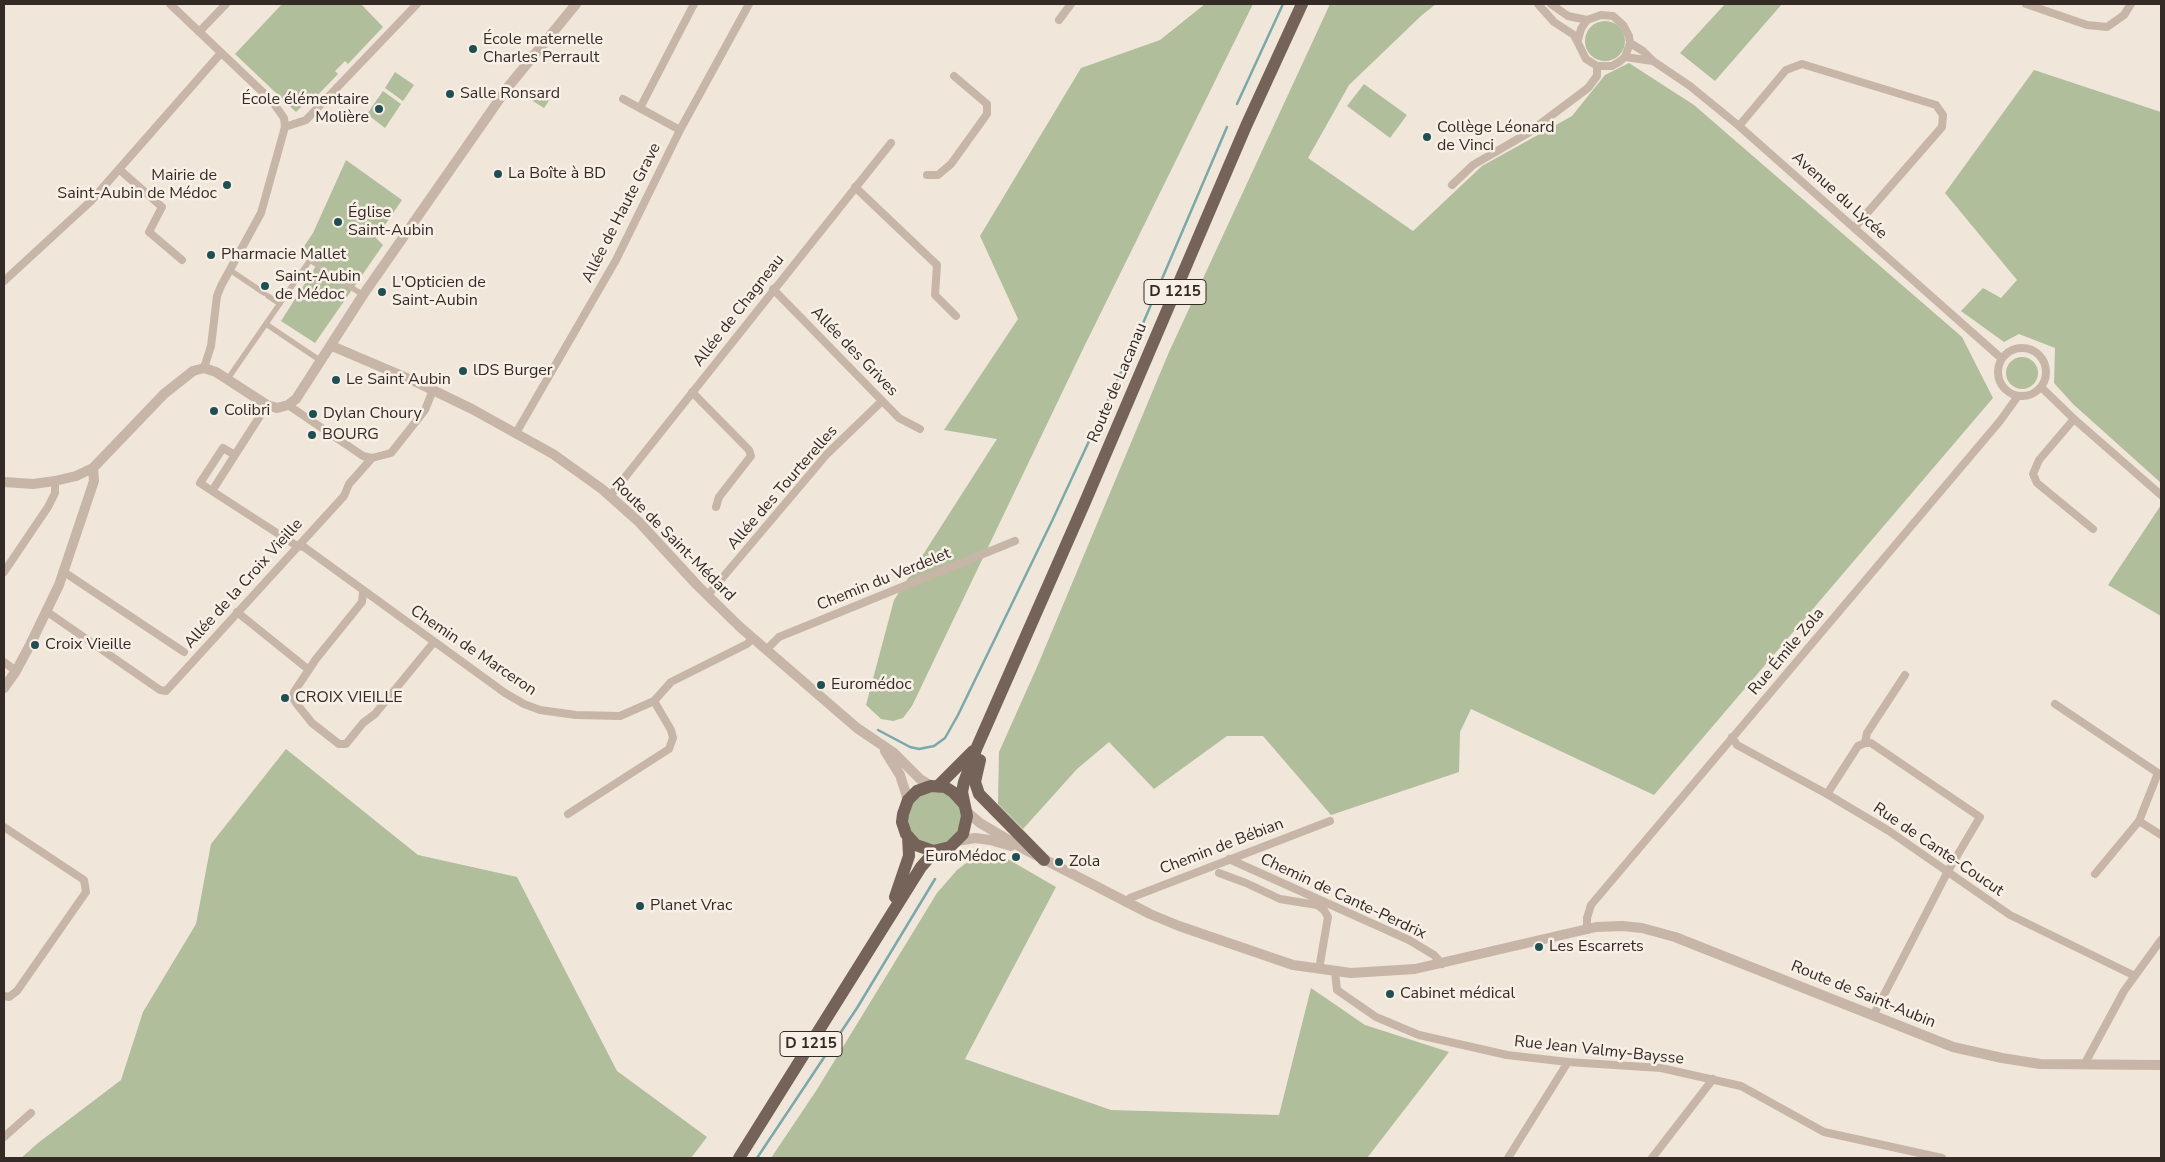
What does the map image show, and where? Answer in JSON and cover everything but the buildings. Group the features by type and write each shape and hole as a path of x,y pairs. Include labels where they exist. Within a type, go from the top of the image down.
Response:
{"main road":[{"name":"Route de Lacanau","path":"957,842 966,826 964,782 977,747 1246,126 1302,4"},
{"path":"1011,672 994,727 976,773 975,786 984,800 1044,860"},
{"name":"Route de Lacanau","path":"908,800 917,791 935,786 977,747"},
{"path":"935,786 953,792 965,807"},
{"path":"908,800 902,814 902,822 908,836 916,845 924,849 941,850 957,842"},
{"name":"D 1215","path":"881,929 906,870 909,856 908,836"},
{"name":"D 1215","path":"739,1158 921,867 928,859 941,850"}],"street":[{"path":"170,4 277,106 284,118 285,127 261,213 217,296 210,346 204,368"},
{"path":"199,32 226,4"},
{"path":"285,127 306,120 417,4"},
{"path":"4,482 33,484 55,481 76,476 93,468 164,394 187,374 204,368 267,405 277,408 288,405 296,399 332,346 363,295 508,88 576,4"},
{"path":"640,108 694,4"},
{"name":"Allée de Haute Grave","path":"516,433 616,260 680,130 749,4"},
{"path":"1060,20 1071,4"},
{"path":"1538,4 1554,22 1569,31 1578,40 1586,59 1597,66 1612,66 1625,57 1630,43 1627,30 1613,16 1601,15 1588,20 1581,28 1578,40"},
{"path":"1551,4 1568,16 1588,20"},
{"path":"2026,4 2087,25 2107,27 2124,15 2131,4"},
{"name":"Avenue du Lycée","path":"1630,43 1643,51 1653,62 1690,86 1739,126 2001,358"},
{"path":"4,281 91,201 222,54"},
{"name":"Avenue du Lycée","path":"1625,57 1653,62"},
{"path":"1739,126 1786,70 1802,64 1936,105 1943,115 1942,127 1854,228"},
{"path":"1452,185 1473,165 1547,120 1588,88 1596,76 1597,66"},
{"path":"926,175 938,175 951,164 987,114 987,104 954,76"},
{"path":"624,99 680,130"},
{"name":"Allée de Chagneau","path":"610,496 891,143"},
{"path":"120,170 162,206 149,232 182,260"},
{"path":"855,187 937,265 935,295 956,316"},
{"path":"227,380 310,260 363,295"},
{"path":"230,270 280,304"},
{"name":"Allée des Grives","path":"773,289 899,418 920,429"},
{"path":"266,324 321,360"},
{"name":"Route de Saint-Médard","path":"332,346 433,390 553,454 610,496 639,522 707,596 766,650 857,728 894,753 920,779 935,786"},
{"path":"2021,347 2036,352 2045,364 2046,372 2041,387 2031,394 2018,396 2004,389 1999,382 1997,374 2001,358 2007,352 2021,347"},
{"path":"2041,387 2161,496"},
{"name":"Allée de la Croix Vieille","path":"46,611 160,690 166,691 344,496 350,484 372,458 391,453 424,410 433,390"},
{"path":"692,392 749,450 751,456 719,497 716,507"},
{"name":"Rue Émile Zola","path":"1587,930 1587,918 1591,905 2009,411 2018,396"},
{"name":"Allée des Tourterelles","path":"707,596 827,454 882,401"},
{"path":"235,455 223,448 200,483 212,491 267,405"},
{"path":"288,405 363,456 372,458"},
{"path":"2074,419 2039,460 2033,474 2037,483 2094,530"},
{"path":"4,688 16,671 64,572 94,481 93,468"},
{"path":"4,572 48,507 55,493 55,481"},
{"name":"Chemin de Marceron","path":"212,491 297,546 304,548 505,693 524,704 540,710 576,715 620,716 654,701 671,682 747,644 753,638"},
{"name":"Chemin du Verdelet","path":"766,650 779,637 1015,542"},
{"path":"64,572 184,652"},
{"path":"363,592 362,602 308,670 294,692 293,698 312,723 339,744 346,744 363,723 376,714 434,642"},
{"path":"237,612 308,670"},
{"path":"4,662 16,671"},
{"path":"1865,743 1867,733 1905,675"},
{"path":"568,814 669,749 673,738 654,701"},
{"path":"2055,704 2158,773 2139,821 2095,874"},
{"name":"Rue de Cante-Coucut","path":"1732,737 1737,745 1827,794 1889,831 2010,915 2134,976"},
{"path":"1827,794 1858,746 1871,743 1980,817 1948,871 1873,1016"},
{"name":"Route de Saint-Médard","path":"880,745 900,775 908,800"},
{"path":"965,807 980,823 1024,849 1126,902 1179,926 1278,961 1335,972 1351,973 1407,970 1442,964"},
{"name":"Chemin de Bébian","path":"1126,902 1130,898 1330,821"},
{"path":"2139,821 2161,835"},
{"path":"4,827 84,880 86,892 17,991 9,997 4,996"},
{"path":"957,842 975,838 1024,849"},
{"name":"Chemin de Cante-Perdrix","path":"1229,859 1409,940 1434,955 1442,964"},
{"path":"1218,874 1246,883 1280,899 1317,905 1324,910 1328,917 1319,969"},
{"name":"Route de Saint-Aubin","path":"1442,964 1561,934 1596,927 1622,926 1662,932 1938,1042 1978,1053 2033,1063 2084,1065 2161,1064"},
{"path":"2084,1065 2124,991 2161,940"},
{"name":"Rue Jean Valmy-Baysse","path":"1335,972 1337,990 1376,1017 1419,1035 1507,1055 1568,1062 1661,1068 1713,1079 1742,1086 1824,1132 1942,1158"},
{"path":"1508,1158 1568,1062"},
{"path":"1652,1158 1713,1079"},
{"path":"4,1137 31,1113"}],"green space":[{"path":"282,4 361,4 383,27 348,64 345,61 335,71 338,74 313,100 310,98 296,112 235,54"},
{"path":"1205,4 1253,4 1082,351 912,706 903,718 893,721 881,719 866,705 894,600 997,439 944,430 1018,319 980,236 1081,68 1160,40"},
{"path":"1330,4 1436,4 1349,85 1308,158 1413,231 1482,166 1572,116 1605,75 1629,63 1694,105 1962,337 1993,398 1654,795 1471,709 1460,732 1459,772 1331,815 1263,736 1227,736 1154,789 1109,742 1077,769 1023,829 998,804 999,752 1037,667 1169,352"},
{"path":"1725,4 1782,4 1715,81 1680,53"},
{"path":"1605,21 1619,27 1625,41 1619,55 1605,61 1591,55 1585,41 1591,27"},
{"path":"2034,70 2161,112 2161,483 2073,404 2054,383 2055,348 2019,334 2004,342 1961,311 1983,288 2001,298 2017,280 1945,193"},
{"path":"395,72 414,85 403,101 385,88"},
{"path":"1364,84 1407,115 1390,138 1347,106"},
{"path":"535,88 550,99 544,108 528,98"},
{"path":"383,91 401,104 385,128 367,114"},
{"path":"346,160 402,200 376,238 383,245 315,343 281,321 318,263 301,251 313,233"},
{"path":"2022,357 2028,358 2033,362 2037,367 2037,379 2033,384 2028,388 2022,389 2016,388 2011,384 2007,379 2006,373 2007,367 2011,362 2016,358"},
{"path":"2161,505 2161,616 2108,585"},
{"path":"286,749 418,855 517,877 617,1071 707,1137 691,1158 21,1158 121,1080 143,1012 196,924 211,844"},
{"path":"935,791 945,793 954,799 960,808 962,818 960,828 954,837 945,843 935,845 925,843 916,837 910,828 908,818 910,808 916,799 925,793"},
{"path":"981,852 1006,858 1056,887 965,1059 1111,1110 1279,1115 1311,988 1365,1025 1449,1052 1367,1158 771,1158 816,1091 937,893 957,870"}],"waterway":[{"path":"1237,104 1283,4"},
{"path":"878,730 910,747 919,749 934,746 945,738 1052,521 1135,342 1227,127"},
{"path":"757,1158 857,1008 935,879"}],"place":[{"name":"École maternelle Charles Perrault","path":"473,49"},
{"name":"Salle Ronsard","path":"450,94"},
{"name":"École élémentaire Molière","path":"379,109"},
{"name":"Collège Léonard de Vinci","path":"1427,137"},
{"name":"La Boîte à BD","path":"498,174"},
{"name":"Mairie de Saint-Aubin de Médoc","path":"227,185"},
{"name":"Église Saint-Aubin","path":"338,222"},
{"name":"Pharmacie Mallet","path":"211,255"},
{"name":"Saint-Aubin de Médoc","path":"265,286"},
{"name":"L'Opticien de Saint-Aubin","path":"382,292"},
{"name":"lDS Burger","path":"463,371"},
{"name":"Le Saint Aubin","path":"336,380"},
{"name":"Colibri","path":"214,411"},
{"name":"Dylan Choury","path":"313,414"},
{"name":"BOURG","path":"312,435"},
{"name":"Croix Vieille","path":"35,645"},
{"name":"Euromédoc","path":"821,685"},
{"name":"CROIX VIEILLE","path":"285,698"},
{"name":"EuroMédoc","path":"1016,857"},
{"name":"Zola","path":"1059,862"},
{"name":"Planet Vrac","path":"640,906"},
{"name":"Les Escarrets","path":"1539,947"},
{"name":"Cabinet médical","path":"1390,994"}]}
